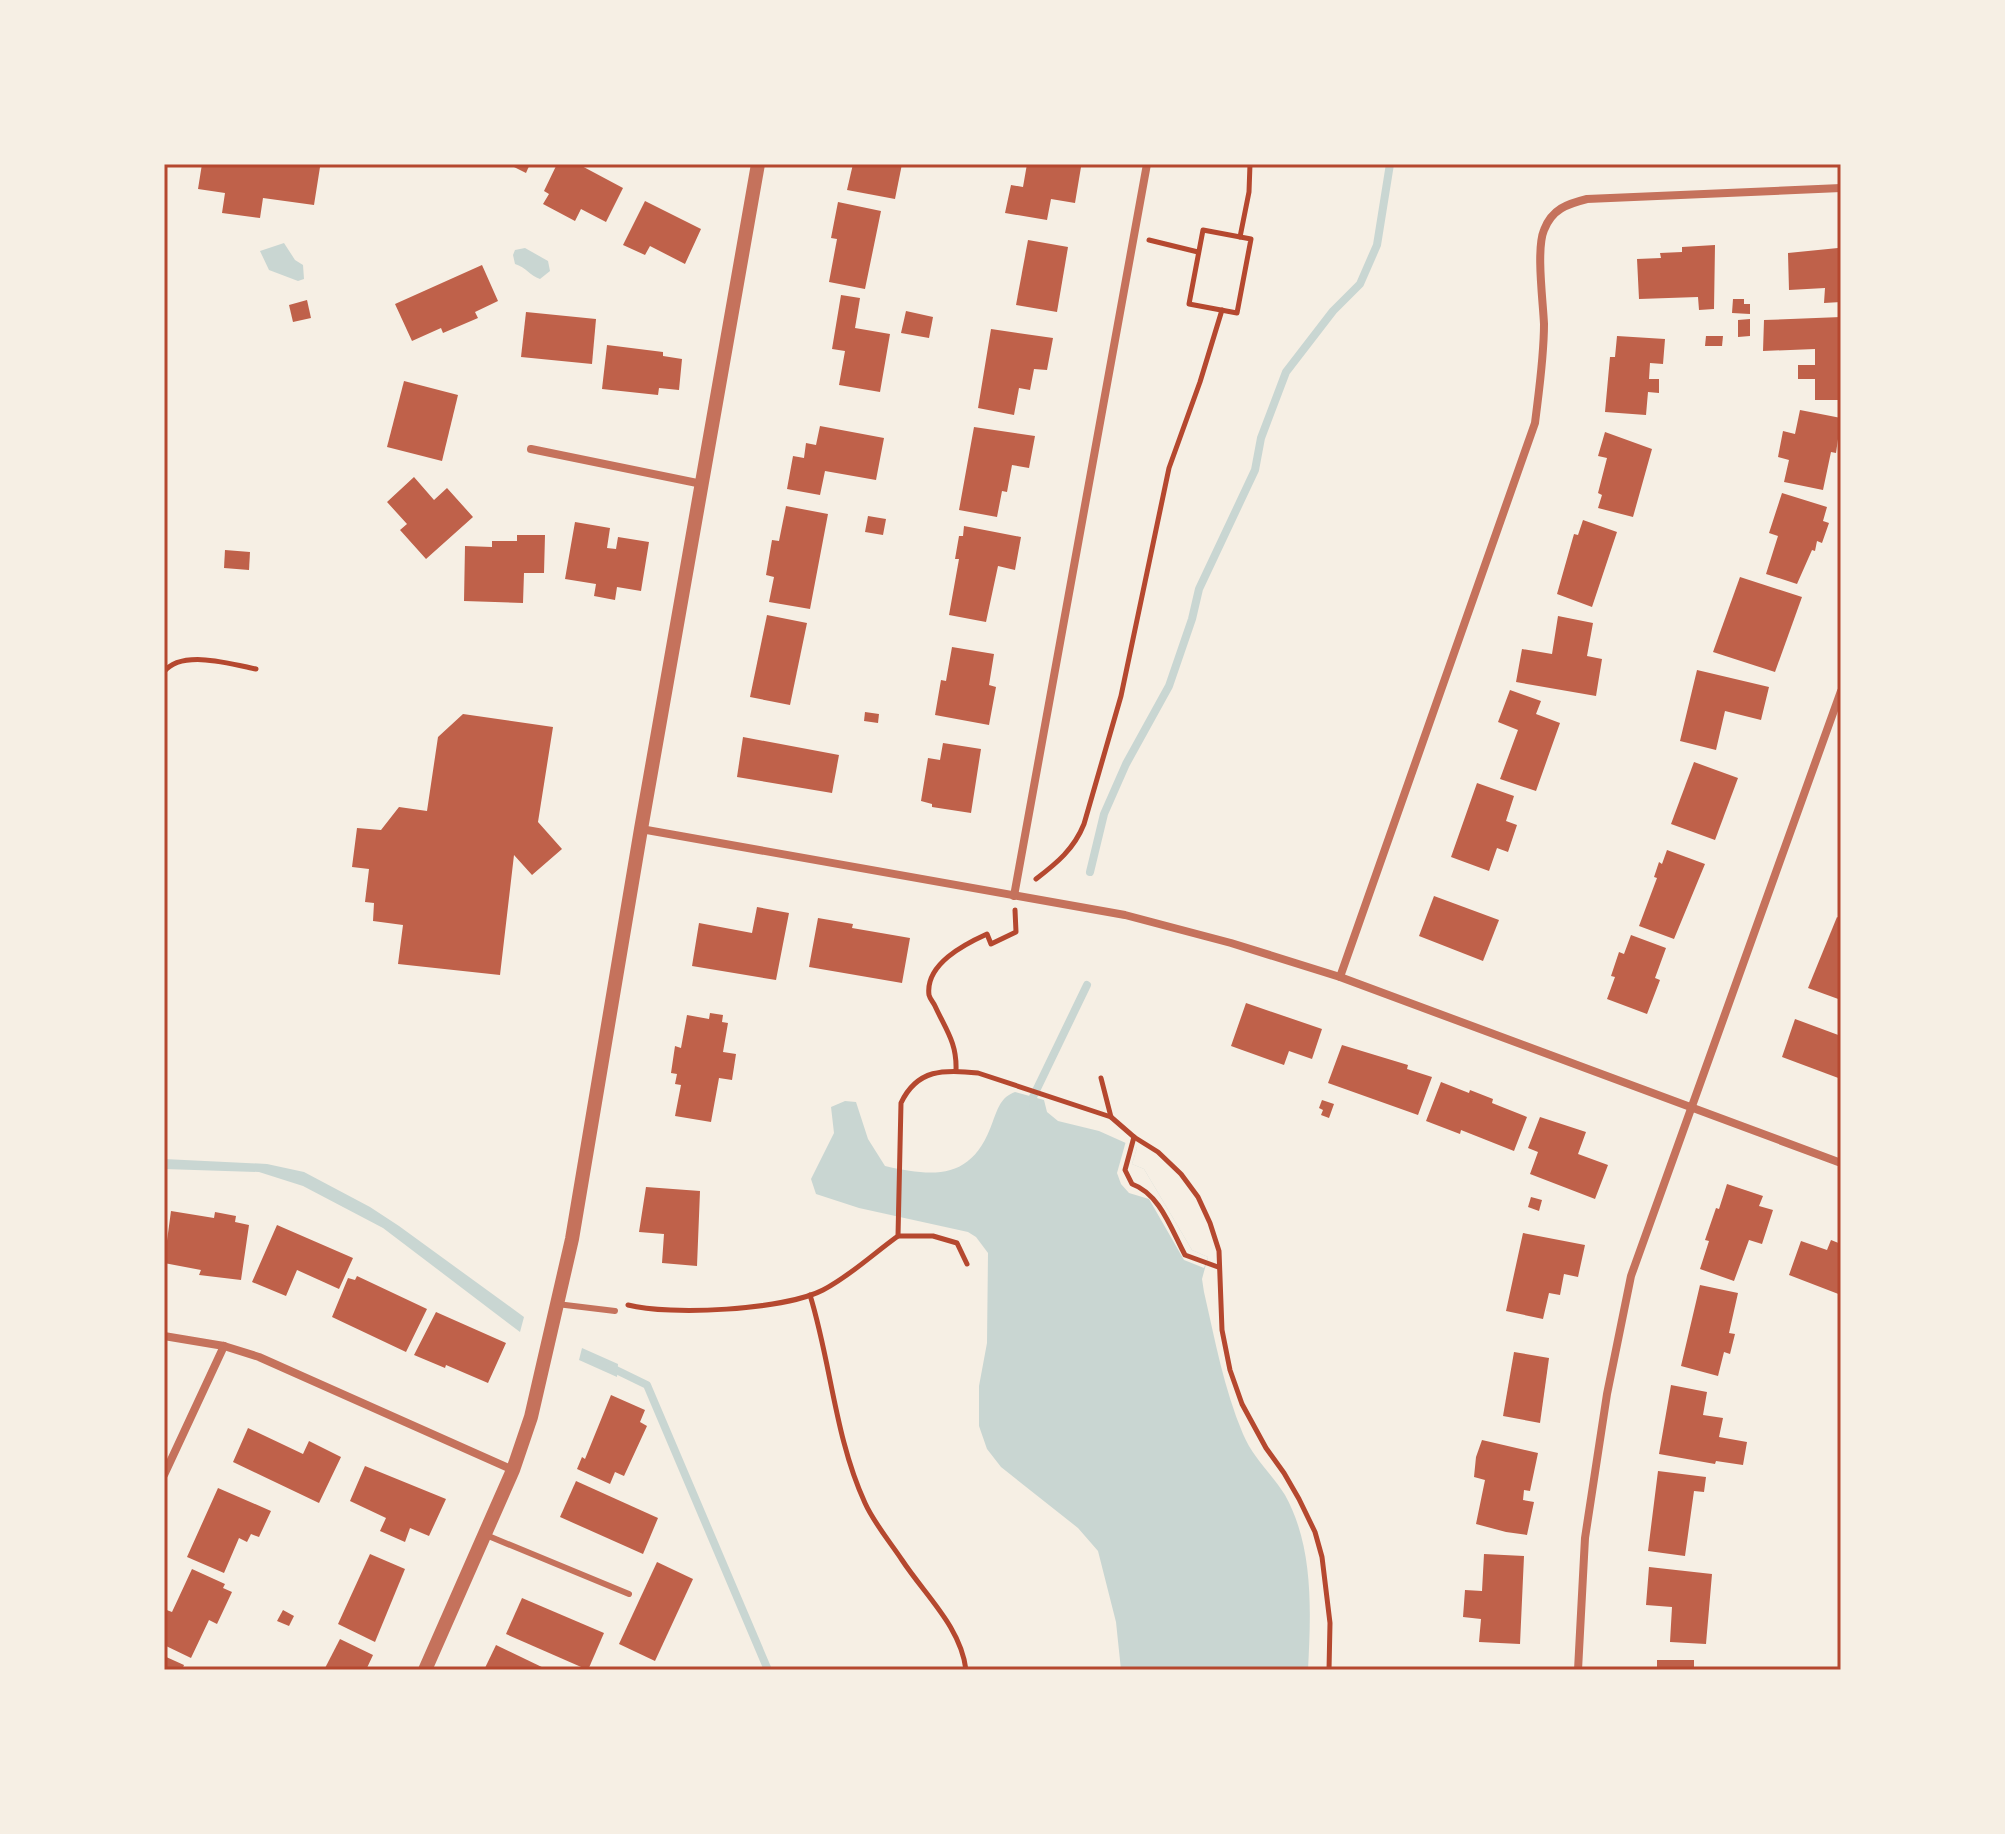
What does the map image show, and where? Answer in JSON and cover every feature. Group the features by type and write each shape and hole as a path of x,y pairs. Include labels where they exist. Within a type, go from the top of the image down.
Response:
{"street":[{"path":"425,1670 513,1470 531,1417 572,1239 758,164"},
{"path":"1014,896 1147,164"},
{"path":"1340,977 1535,423 1544,326 1541,246 1543,231 1551,218 1562,206 1587,199 1841,188"},
{"path":"531,449 703,484"},
{"path":"1578,1670 1585,1538 1607,1394 1631,1276 1841,691"},
{"path":"641,829 1125,915 1231,943 1340,977 1841,1163"},
{"path":"164,1336 224,1346 259,1357 513,1470"},
{"path":"164,1475 224,1346"}],"lane":[{"path":"557,1304 615,1311"},
{"path":"486,1535 629,1594"}],"path":[{"path":"1240,237 1249,192 1250,164"},
{"path":"1203,230 1240,237 1251,239 1237,313 1189,304 1203,230"},
{"path":"1134,238 1198,252"},
{"path":"956,1070 955,1046 929,994 931,982 938,967 964,945 987,934 991,944 1016,932 1014,896 1064,857 1078,840 1121,696 1169,468 1222,310"},
{"path":"164,672 169,666 199,659 256,669"},
{"path":"898,1236 898,1120 906,1091 922,1077 956,1070 978,1073 1111,1117 1158,1152 1181,1174 1198,1197 1219,1251 1222,1330 1230,1370 1242,1404 1299,1499 1315,1532 1322,1557 1330,1623 1329,1670"},
{"path":"1101,1078 1111,1117"},
{"path":"1134,1137 1125,1170 1132,1184 1146,1188 1153,1197 1185,1255 1218,1267"},
{"path":"615,1311 625,1304 666,1311 769,1304 810,1295 839,1280 898,1236 933,1236 957,1243 967,1264"},
{"path":"810,1295 821,1331 844,1444 865,1504 904,1564 949,1624 965,1657 966,1670"}],"shaded area":[{"path":"284,243 295,260 303,265 304,279 298,281 269,270 260,251"},
{"path":"525,248 548,261 550,271 540,279 515,264 515,250"},
{"path":"1015,1092 1044,1100 1047,1112 1058,1121 1099,1131 1137,1148 1132,1164 1144,1169 1192,1250 1208,1257 1202,1279 1204,1292 1230,1400 1247,1443 1285,1495 1301,1536 1310,1603 1308,1670 1121,1670 1116,1622 1098,1551 1078,1528 1001,1467 987,1449 979,1426 979,1386 987,1343 988,1253 968,1232 859,1208 816,1194 811,1179 834,1133 831,1107 845,1101 856,1102 868,1139 885,1166 937,1172 964,1164 975,1154 985,1140 1001,1104"},
{"path":"164,1159 267,1164 304,1172 399,1226 524,1317 520,1332 383,1228 303,1186 259,1172 164,1169"},
{"path":"582,1348 618,1364 617,1377 579,1360"}],"pier":[{"path":"1126,1141 1137,1148 1132,1164 1144,1169 1192,1250 1208,1257 1204,1268 1184,1260 1149,1199 1129,1193 1121,1184 1117,1173"}],"building":[{"path":"202,164 300,164 320,167 314,205 263,198 260,218 222,213 225,193 198,189"},
{"path":"508,164 530,164 526,173"},
{"path":"557,164 578,164 623,188 606,222 581,209 575,221 543,204 549,194 544,191"},
{"path":"853,164 902,164 895,199 847,190"},
{"path":"1027,164 1081,167 1075,203 1051,199 1047,220 1005,213 1011,185 1023,187"},
{"path":"645,201 701,229 685,264 650,246 645,255 623,245"},
{"path":"838,202 881,211 865,289 829,282 837,239 831,238"},
{"path":"1028,240 1068,247 1057,312 1016,305"},
{"path":"1715,245 1714,309 1699,310 1698,297 1639,299 1637,259 1661,258 1660,253 1682,252 1682,247"},
{"path":"1838,248 1838,251 1841,250 1841,302 1824,303 1825,288 1789,290 1788,253"},
{"path":"482,265 498,301 475,312 478,318 443,333 441,328 412,341 395,304"},
{"path":"841,295 860,298 855,328 890,334 880,392 839,385 845,351 832,349"},
{"path":"1733,299 1744,299 1744,304 1750,304 1750,314 1732,313"},
{"path":"307,300 311,318 293,322 289,305"},
{"path":"906,311 933,317 929,338 901,333"},
{"path":"526,312 596,319 592,364 521,357"},
{"path":"1841,317 1841,400 1815,400 1815,379 1798,379 1798,365 1815,365 1815,349 1763,351 1764,320"},
{"path":"1750,319 1750,336 1738,337 1738,320"},
{"path":"991,329 1053,338 1047,370 1034,369 1030,390 1019,388 1014,415 978,408"},
{"path":"1617,336 1665,339 1663,364 1650,363 1649,379 1659,379 1659,393 1648,392 1646,415 1605,412 1610,357 1615,357"},
{"path":"1706,336 1723,336 1722,346 1705,346"},
{"path":"607,345 663,352 663,356 682,359 679,390 659,388 658,395 602,389"},
{"path":"404,381 458,395 442,461 387,447"},
{"path":"1800,410 1841,418 1836,453 1831,452 1823,490 1784,482 1789,460 1778,457 1783,431 1795,434"},
{"path":"820,426 884,438 876,480 825,471 820,495 787,489 793,456 804,458 806,443 816,445"},
{"path":"974,427 1035,436 1029,468 1012,465 1007,492 1002,491 997,517 959,510"},
{"path":"1605,432 1652,449 1633,517 1598,508 1602,495 1598,493 1607,458 1598,456"},
{"path":"414,477 434,500 447,488 473,517 426,559 400,530 407,524 387,502"},
{"path":"1782,493 1827,507 1823,521 1829,523 1822,543 1817,541 1815,551 1812,550 1797,584 1766,574 1778,536 1769,533"},
{"path":"786,506 828,514 810,609 769,602 774,577 766,575 772,540 779,541"},
{"path":"868,516 886,519 883,535 865,532"},
{"path":"1583,520 1617,532 1592,607 1557,594 1574,534 1578,535"},
{"path":"575,522 610,528 607,548 616,549 618,537 649,542 641,591 617,587 615,600 594,596 596,584 565,579"},
{"path":"964,526 1021,537 1015,570 998,566 986,622 949,615 959,559 955,559"},
{"path":"517,535 545,535 544,573 524,573 523,603 464,601 465,546 492,547 492,541 517,541"},
{"path":"225,550 250,552 249,570 224,568"},
{"path":"1740,577 1802,597 1775,672 1713,652"},
{"path":"767,615 807,623 790,705 750,697"},
{"path":"1558,616 1593,623 1587,656 1602,659 1596,696 1516,682 1522,649 1552,654"},
{"path":"952,647 994,654 989,685 996,687 989,725 935,715 941,680 946,681"},
{"path":"1697,670 1769,687 1761,720 1725,711 1716,750 1680,741"},
{"path":"1510,690 1541,701 1536,714 1560,723 1536,791 1500,779 1518,730 1498,722"},
{"path":"865,712 879,714 878,723 864,721"},
{"path":"463,714 553,727 538,822 562,849 532,875 514,855 500,975 398,964 403,925 373,921 374,903 365,902 369,869 352,867 357,828 381,830 399,807 427,811 438,737"},
{"path":"743,737 839,755 832,793 737,777"},
{"path":"943,743 981,749 971,813 932,807 932,804 921,801 928,758 940,760"},
{"path":"1694,762 1738,778 1715,840 1671,824"},
{"path":"1477,783 1514,796 1506,821 1517,825 1508,852 1497,848 1489,871 1451,857"},
{"path":"1667,850 1705,864 1674,939 1639,926 1657,878 1654,877 1659,862 1662,864"},
{"path":"1434,896 1499,920 1483,961 1419,936"},
{"path":"757,907 789,913 776,980 692,966 699,923 752,933"},
{"path":"1837,917 1841,919 1841,1000 1808,988"},
{"path":"818,918 853,924 852,928 910,938 902,983 809,967"},
{"path":"1631,935 1666,948 1655,978 1660,980 1647,1014 1607,999 1619,952 1624,954"},
{"path":"1246,1003 1322,1029 1312,1059 1289,1051 1284,1065 1231,1046"},
{"path":"710,1013 723,1015 722,1022 728,1023 723,1052 736,1054 732,1080 719,1078 711,1122 675,1116 681,1085 675,1084 677,1074 671,1073 675,1046 681,1048 687,1015 709,1019"},
{"path":"1795,1019 1841,1036 1841,1079 1782,1057"},
{"path":"1342,1045 1408,1065 1407,1069 1432,1077 1418,1115 1328,1083"},
{"path":"1441,1082 1493,1099 1492,1103 1527,1117 1514,1151 1461,1130 1460,1134 1426,1121"},
{"path":"1322,1100 1334,1104 1329,1118 1321,1115 1323,1110 1319,1108"},
{"path":"1540,1117 1586,1132 1578,1154 1608,1165 1595,1199 1530,1174 1538,1152 1528,1148"},
{"path":"1727,1184 1763,1196 1759,1206 1773,1210 1762,1244 1749,1240 1734,1281 1700,1269 1709,1241 1705,1240"},
{"path":"646,1187 700,1191 697,1266 662,1263 664,1234 639,1232"},
{"path":"1531,1197 1542,1200 1539,1211 1528,1207"},
{"path":"171,1211 214,1218 215,1212 236,1216 235,1222 249,1225 241,1280 199,1275 201,1270 164,1263"},
{"path":"277,1225 353,1258 339,1289 297,1270 286,1296 252,1282"},
{"path":"1523,1233 1585,1245 1578,1277 1564,1274 1560,1295 1549,1293 1543,1319 1506,1311"},
{"path":"1831,1240 1841,1244 1841,1295 1789,1275 1801,1241 1827,1250"},
{"path":"357,1276 427,1309 406,1352 332,1317 348,1278 355,1280"},
{"path":"1700,1285 1738,1293 1729,1333 1735,1334 1730,1354 1724,1352 1718,1376 1681,1366"},
{"path":"436,1312 506,1343 488,1383 414,1355"},
{"path":"1514,1352 1549,1358 1540,1423 1503,1416"},
{"path":"1671,1385 1707,1392 1703,1415 1723,1418 1719,1437 1747,1442 1743,1465 1716,1461 1715,1464 1659,1454"},
{"path":"611,1395 645,1410 640,1422 647,1426 624,1476 615,1472 610,1484 577,1469 582,1457 585,1459"},
{"path":"248,1428 303,1454 309,1441 341,1457 319,1503 233,1462"},
{"path":"1482,1440 1538,1453 1530,1491 1524,1490 1523,1500 1534,1502 1527,1535 1476,1524 1485,1480 1474,1477"},
{"path":"365,1466 446,1499 429,1536 410,1528 405,1542 380,1531 386,1518 350,1501"},
{"path":"1658,1471 1706,1477 1704,1492 1694,1491 1685,1556 1648,1551"},
{"path":"576,1481 658,1518 643,1554 560,1517"},
{"path":"218,1488 271,1511 259,1537 251,1534 247,1542 239,1538 224,1573 187,1557"},
{"path":"370,1554 405,1569 375,1642 338,1624"},
{"path":"1484,1554 1524,1556 1520,1644 1479,1642 1481,1619 1463,1617 1465,1590 1482,1591"},
{"path":"657,1562 693,1579 655,1661 619,1644"},
{"path":"1649,1567 1712,1574 1706,1644 1670,1642 1672,1607 1646,1605"},
{"path":"192,1569 225,1584 223,1588 232,1592 217,1624 209,1620 191,1658 164,1645 164,1609 172,1612"},
{"path":"522,1598 604,1633 588,1670 506,1634"},
{"path":"283,1610 294,1616 289,1626 277,1621"},
{"path":"340,1639 373,1655 366,1670 324,1670"},
{"path":"496,1645 548,1670 484,1670"},
{"path":"164,1656 184,1665 182,1670 164,1670"},
{"path":"1657,1660 1694,1660 1694,1670 1657,1670"}],"waterway":[{"path":"1090,872 1104,814 1126,764 1169,686 1199,589 1255,470 1261,438 1286,372 1333,311 1360,284 1377,245 1390,164"},
{"path":"1034,1108 1033,1097 1087,985"},
{"path":"610,1367 647,1385 768,1670"}]}
